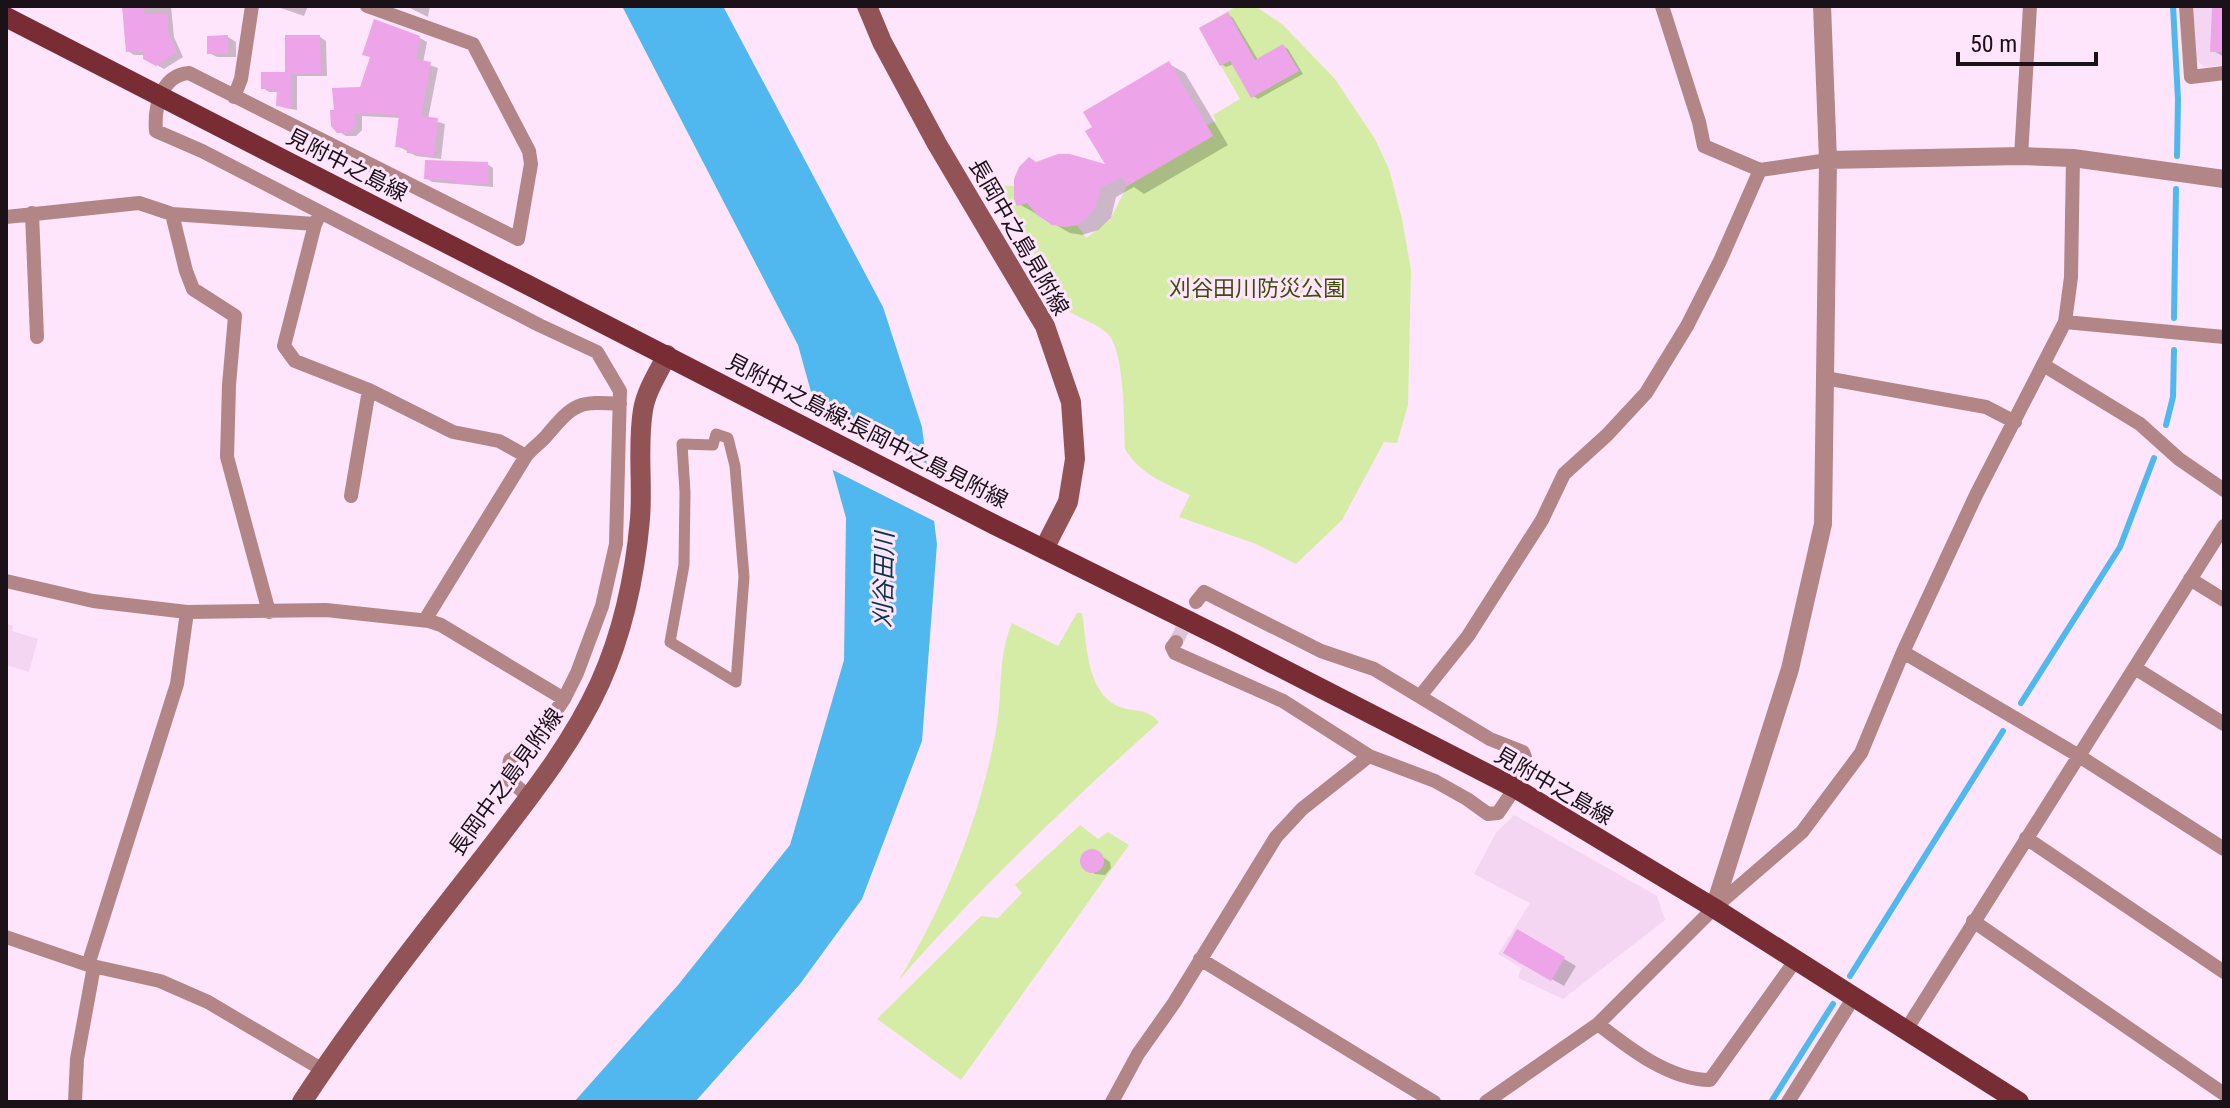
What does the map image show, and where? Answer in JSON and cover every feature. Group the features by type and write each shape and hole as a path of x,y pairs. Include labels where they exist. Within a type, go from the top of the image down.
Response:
{"main road":[{"name":"長岡中之島見附線","path":"867,6 882,42 937,144 1045,326 1066,387 1074,430 1072,483 1062,517 1044,549"},
{"name":"見附中之島線","path":"6,17 667,355"},
{"name":"長岡中之島見附線","path":"302,1102 529,797 580,721 600,683 626,605 636,558 643,409 667,355"},
{"name":"見附中之島線;長岡中之島見附線","path":"667,355 1044,549"},
{"name":"見附中之島線","path":"1044,549 1515,788 1714,908 2019,1102"}],"street":[{"path":"234,97 241,79 252,6"},
{"path":"367,6 473,44 529,151 531,164 518,239 189,73 172,79 160,95 156,131 202,151 318,218 597,352 620,391 614,562 602,606 564,699 532,746 510,760 507,778 529,797"},
{"path":"1662,6 1704,146 1760,170 1828,160 2021,156 2073,158 2224,179"},
{"path":"1714,908 1790,669 1823,524 1828,160 1822,6"},
{"path":"2021,156 2030,6"},
{"path":"2186,6 2191,77 2224,73"},
{"path":"1486,1102 1598,1024 1714,908 1802,832 1861,753 1903,652 1976,495 2065,322 2071,277 2073,158"},
{"path":"1421,695 1468,636 1542,520 1564,474 1607,435 1646,393 1714,274 1760,170"},
{"path":"6,217 139,203 172,214 318,218"},
{"path":"32,213 37,337"},
{"path":"172,214 193,289 235,316 227,457 254,547 269,612"},
{"path":"318,218 284,346 295,361 369,390 453,432 499,441 526,456"},
{"path":"2065,322 2224,337"},
{"path":"2045,366 2140,424 2179,459 2224,490"},
{"path":"1825,378 1986,407 2015,422"},
{"path":"351,496 369,390"},
{"path":"425,620 526,456 549,434 563,414 595,403 620,404"},
{"path":"716,434 728,438 735,466 744,577 736,682 670,642 684,565 682,444 713,445 716,434"},
{"path":"1906,1030 2224,526"},
{"path":"2190,579 2224,600"},
{"path":"6,581 93,601 187,612 326,610 425,620 441,625 564,699"},
{"path":"1176,642 1172,647 1175,653 1283,701 1369,756 1435,781 1488,814 1498,813 1515,788 1525,757 1523,752 1490,739 1374,669 1321,651 1204,592 1196,602"},
{"path":"75,1102 77,1059 91,965 177,684 187,612"},
{"path":"1903,652 2079,756 2224,849"},
{"path":"2135,668 2224,724"},
{"path":"1112,1102 1138,1054 1174,1003 1276,837 1302,809 1369,756"},
{"path":"2026,838 2224,972"},
{"path":"1973,921 2224,1094"},
{"path":"6,937 91,965 160,981 184,991 323,1070"},
{"path":"1200,959 1434,1102"},
{"path":"1598,1024 1637,1054 1694,1080 1710,1080 1795,961"},
{"path":"1809,1102 1791,1098 1854,997"}],"shaded area":[{"path":"2193,6 2224,6 2224,65 2204,67 2197,60"},
{"path":"6,624 13,626 12,631 38,639 29,672 6,665"},
{"path":"1514,815 1657,896 1665,920 1563,999 1518,978 1521,968 1498,954 1530,903 1474,874 1496,833"}],"green space":[{"name":"刈谷田川防災公園","path":"1237,6 1255,6 1282,24 1335,79 1375,139 1389,169 1411,270 1408,405 1397,443 1384,442 1342,520 1296,564 1256,544 1179,517 1190,495 1153,477 1131,458 1125,449 1120,370 1113,342 1102,329 1064,308 996,185 1014,186 1014,199 1028,202 1048,223 1062,227 1077,225 1086,238 1110,220 1127,186 1213,136 1207,125 1216,121 1213,115 1240,99 1199,28"},
{"path":"1077,613 1082,613 1090,666 1100,691 1120,707 1145,712 1159,722 1025,847 899,980 932,921 970,829 996,731 1004,649 1012,623 1058,646"},
{"path":"1080,825 1098,839 1108,832 1129,845 961,1080 877,1019 981,916 998,918 1022,893 1015,885"}],"water":[{"name":"刈谷田川","path":"622,6 723,6 883,307 922,427 937,544 922,741 862,899 800,984 695,1102 574,1102 678,985 790,845 844,660 846,518 798,345"}],"pier":[{"path":"809,402 931,466 938,523 827,467"}],"building":[{"path":"122,6 145,6 144,14 168,14 168,32 177,52 156,66 143,59 143,52 126,52"},
{"path":"2212,8 2224,8 2224,52 2210,52"},
{"path":"1228,12 1255,60 1283,44 1299,71 1251,98 1230,61 1220,66 1199,28"},
{"path":"374,19 420,36 416,59 431,62 421,116 438,118 434,156 407,153 407,148 395,147 399,115 355,113 356,126 348,133 337,133 331,126 330,110 334,110 332,88 360,87 370,57 362,55"},
{"path":"228,35 228,54 207,54 207,36"},
{"path":"285,35 320,35 321,74 291,74 291,108 276,106 277,89 261,89 261,72 285,72"},
{"path":"1169,61 1213,136 1127,186 1122,177 1101,188 1095,209 1077,225 1052,225 1037,215 1027,203 1017,206 1014,179 1019,167 1029,157 1036,162 1058,154 1070,154 1105,164 1085,131 1092,127 1083,112"},
{"path":"425,160 488,162 488,184 456,184 456,181 424,179"},
{"path":"1092,849 1101,852 1104,861 1101,870 1092,873 1083,870 1080,861 1083,852"},
{"path":"1517,929 1565,957 1551,981 1503,953"}],"waterway":[{"path":"2173,6 2178,99 2177,156"},
{"path":"2174,318 2176,189"},
{"path":"2166,425 2173,397 2174,350"},
{"path":"2021,703 2120,547 2154,458"},
{"path":"1850,976 2003,731"},
{"path":"1771,1102 1833,1004"}],"tunnel":[{"path":"1176,642 1196,602"}]}
